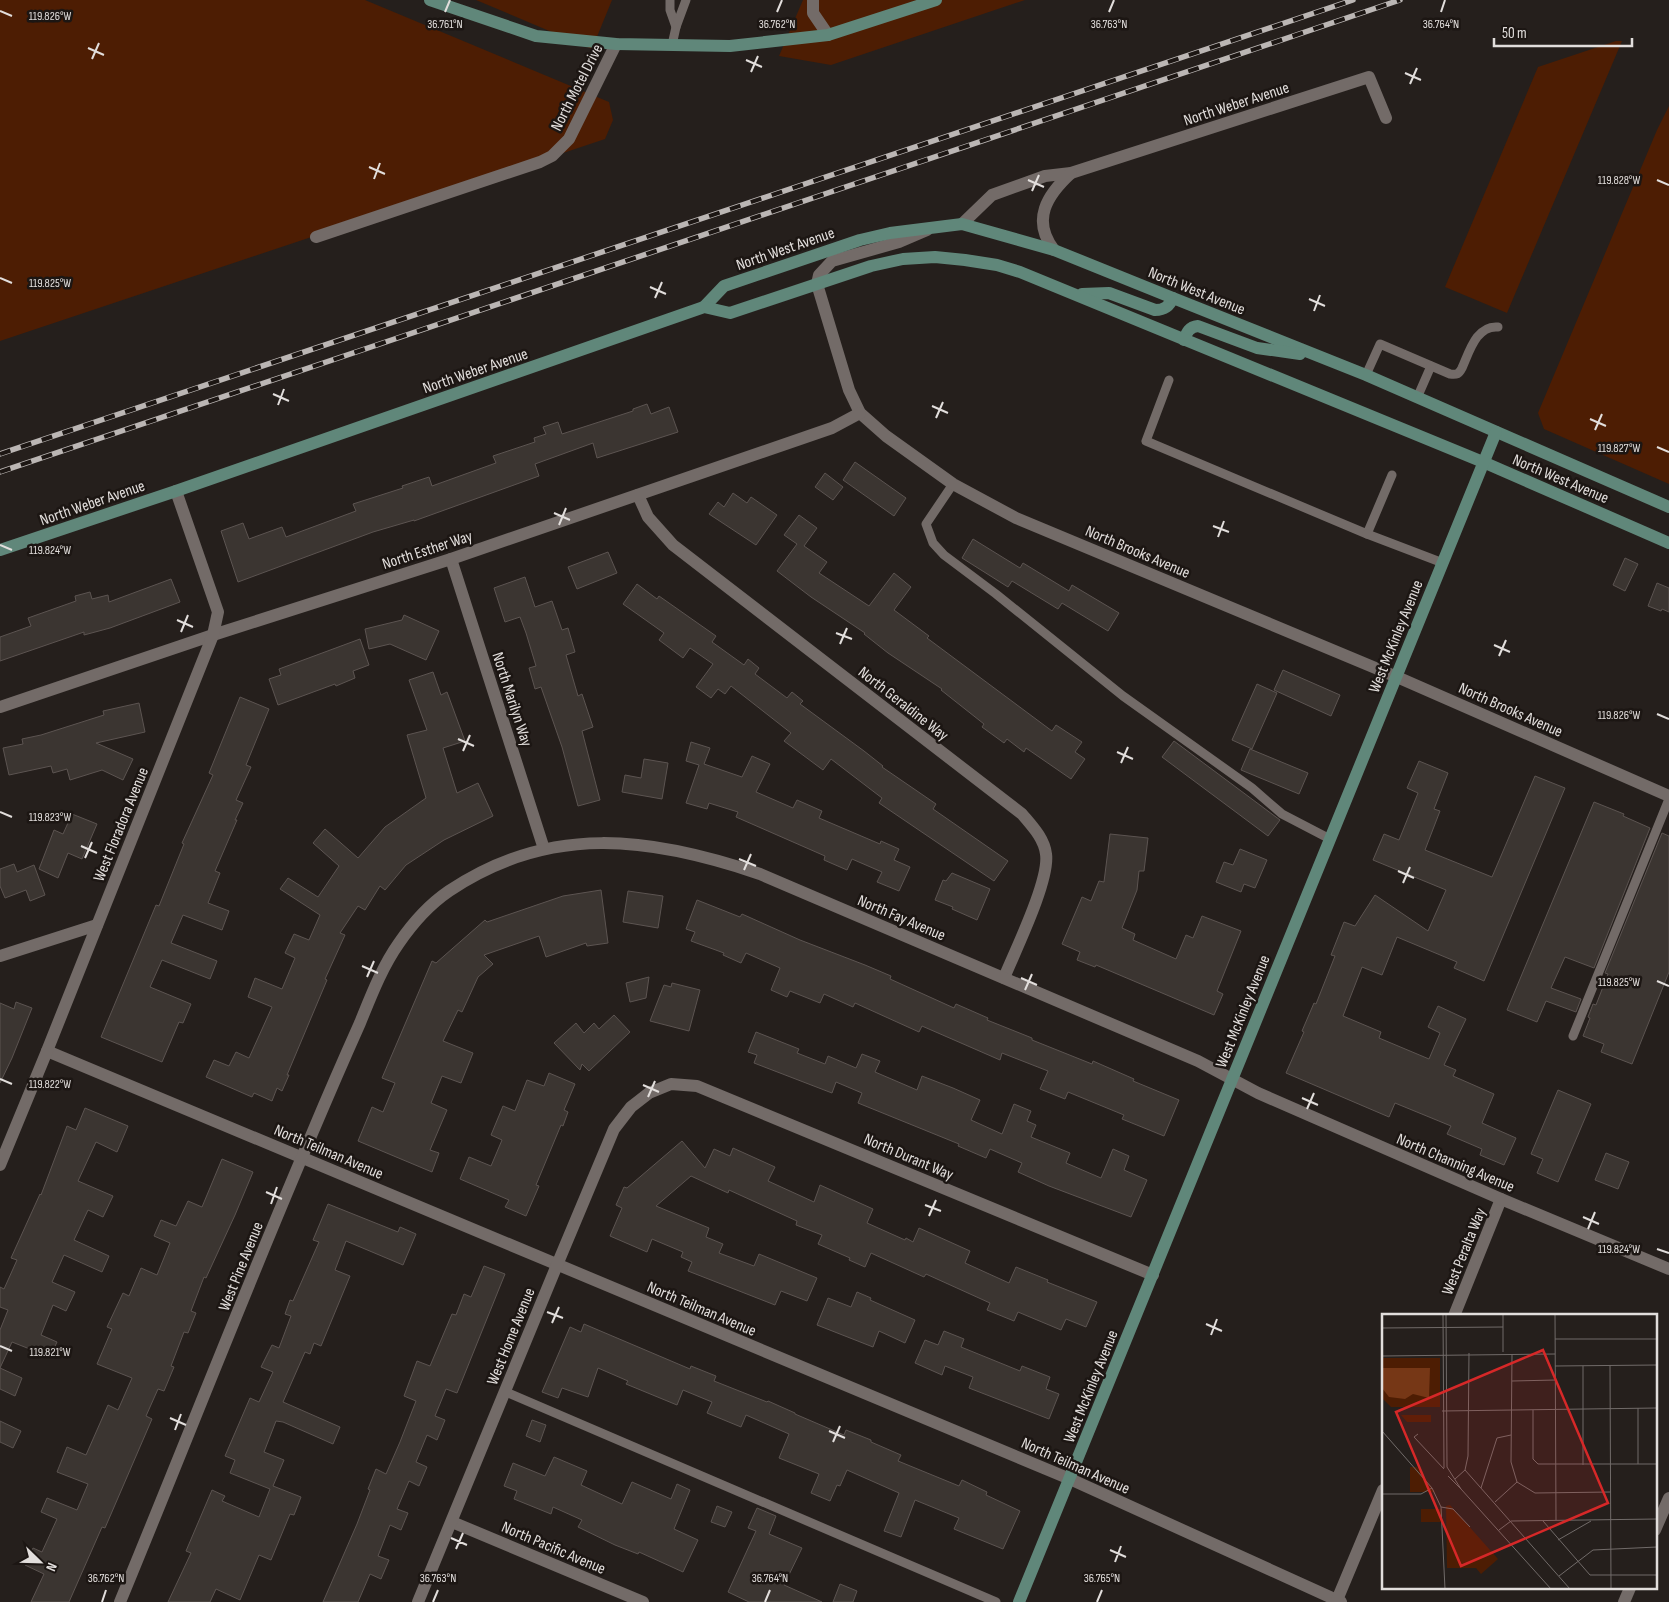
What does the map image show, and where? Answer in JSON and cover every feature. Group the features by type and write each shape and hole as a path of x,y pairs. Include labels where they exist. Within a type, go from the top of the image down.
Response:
{"main road":[{"path":"430,0 536,36 616,44"},
{"name":"North Motel Drive","path":"616,44 730,46 828,35 936,0"},
{"name":"North West Avenue","path":"704,308 724,286 860,240 890,233 962,224 1054,250 1174,298 1366,376 1669,507"},
{"name":"North West Avenue","path":"817,284 871,266 903,259 935,257 997,265 1077,294 1184,340 1483,462 1669,543"},
{"path":"704,308 730,313 817,284"},
{"path":"1077,294 1109,293 1155,310 1162,310 1174,298"},
{"name":"North Weber Avenue","path":"0,550 704,308"},
{"path":"1184,340 1192,327 1198,326 1257,348 1320,357"},
{"name":"West McKinley Avenue","path":"1019,1602 1154,1275 1496,432"}],"street":[{"path":"813,0 813,12 828,35"},
{"name":"North Motel Drive","path":"316,237 540,162 552,156 569,139 616,44"},
{"name":"North Weber Avenue","path":"962,224 992,195 1045,176 1072,173 1369,77 1386,118"},
{"name":"North Weber Avenue","path":"1054,250 1045,236 1043,212 1051,195 1072,173"},
{"path":"817,284 819,276 832,261 900,242 933,227"},
{"name":"North Brooks Avenue","path":"817,284 850,390 860,413 886,436 952,484 1016,518 1397,677 1669,798"},
{"name":"North Esther Way","path":"0,707 638,495 832,428 860,413"},
{"name":"West Floradora Avenue","path":"0,1165 213,635 218,612 176,491"},
{"name":"North Geraldine Way","path":"638,495 648,517 673,545 1022,814 1038,832 1046,854 1044,879 1004,978"},
{"name":"North Marilyn Way","path":"450,559 544,849"},
{"name":"North Fay Avenue","path":"544,849 598,843 642,844 686,852 760,874 1198,1061 1232,1079"},
{"name":"West Pine Avenue","path":"120,1602 302,1158 380,974 399,943 420,917 447,892 512,857 544,849"},
{"path":"0,956 97,925"},
{"name":"North Teilman Avenue","path":"47,1052 1070,1479 1339,1601"},
{"name":"North Channing Avenue","path":"1232,1079 1258,1094 1669,1269"},
{"name":"North Durant Way","path":"649,1093 671,1084 696,1086 1154,1275"},
{"name":"West Home Avenue","path":"418,1602 614,1129 631,1107 649,1093"},
{"name":"West Peralta Way","path":"1455,1314 1501,1199"},
{"path":"1339,1601 1382,1493"},
{"path":"1656,1528 1669,1498"},
{"name":"North Pacific Avenue","path":"452,1522 643,1602"},
{"path":"1624,1602 1629,1590"}],"lane":[{"path":"670,0 670,10 676,27"},
{"path":"672,45 676,27 686,0"},
{"path":"1366,376 1380,344 1456,375 1460,373 1476,337 1489,328 1498,327"},
{"path":"1418,398 1431,366"},
{"path":"1169,380 1146,441 1367,534 1443,563"},
{"path":"1367,534 1392,476"},
{"path":"952,484 926,524 932,543 944,555 996,594 1123,696 1252,788 1282,814 1330,838"},
{"path":"1573,1036 1669,798"},
{"path":"506,1392 996,1602"}],"shaded area":[{"path":"0,0 365,0 609,102 613,120 605,139 0,341"},
{"path":"476,0 612,0 592,49"},
{"path":"803,0 1025,0 831,65 779,56"},
{"path":"1616,41 1622,41 1507,313 1445,287 1538,67"},
{"path":"1669,106 1669,484 1544,429 1538,413 1657,130"}],"building":[{"path":"647,404 651,414 669,407 678,432 597,458 593,443 535,464 539,476 414,521 373,532 238,582 221,531 243,523 249,539 282,527 286,537 356,511 353,504 403,488 402,486 429,477 432,486 496,463 493,456 535,442 534,438 546,434 543,427 558,422 562,434 633,411 633,409"},
{"path":"855,462 906,498 894,516 843,480"},
{"path":"825,473 843,487 833,500 815,487"},
{"path":"733,493 747,503 751,497 777,515 756,545 709,514 718,502 724,507"},
{"path":"799,515 817,528 804,546 827,562 819,573 869,606 894,573 911,587 894,610 929,636 927,638 1052,731 1056,725 1082,742 1075,752 1085,759 1071,779 1026,748 1024,752 1007,739 1004,743 982,727 984,724 942,689 888,653 865,633 811,597 777,571 797,544 784,535"},
{"path":"973,539 1020,568 1023,563 1069,591 1072,585 1119,613 1108,631 1062,603 1058,609 1012,581 1008,587 962,558"},
{"path":"608,552 617,573 577,589 568,567"},
{"path":"1625,558 1638,564 1625,591 1613,585"},
{"path":"525,577 535,607 552,601 562,630 568,628 575,652 566,655 578,696 582,694 593,727 582,731 600,800 578,806 562,747 541,687 535,689 529,668 536,666 520,617 505,622 494,588"},
{"path":"171,579 180,602 110,628 84,635 84,632 0,661 0,637 31,626 28,618 76,601 75,596 90,592 92,599 108,595 109,602"},
{"path":"1657,583 1669,588 1669,612 1648,606"},
{"path":"637,584 657,599 659,596 716,636 712,642 744,665 748,659 759,668 755,674 787,698 792,692 803,701 800,704 864,751 882,767 936,804 933,809 1008,861 994,881 879,803 882,798 831,759 823,770 784,741 791,733 731,686 725,694 718,689 711,698 696,687 713,664 690,648 683,658 659,640 664,633 623,604"},
{"path":"404,615 439,631 426,660 390,644 369,649 365,629 402,620"},
{"path":"360,639 369,665 353,671 355,678 278,705 269,679 281,675 279,669"},
{"path":"1283,670 1340,695 1331,716 1274,690"},
{"path":"433,672 441,695 447,692 465,741 443,748 457,793 478,783 493,816 444,840 406,865 385,890 380,886 365,910 358,906 340,933 345,935 325,979 327,980 287,1075 289,1075 282,1091 277,1088 272,1101 254,1093 252,1097 206,1077 214,1060 229,1066 236,1052 249,1058 272,1007 248,997 255,978 282,989 295,958 285,953 294,934 309,940 320,915 280,889 288,878 318,897 339,866 313,843 325,829 358,858 385,827 426,798 407,735 427,730 409,680"},
{"path":"1257,684 1277,693 1252,749 1232,740"},
{"path":"240,697 269,709 246,765 251,767 236,800 243,803 215,871 220,873 208,903 229,911 222,930 183,915 171,943 217,961 210,979 162,960 150,987 191,1004 183,1023 179,1022 162,1062 101,1037 156,905 159,906 184,844 182,843 213,775 209,773"},
{"path":"139,703 145,732 96,743 133,759 123,780 102,770 70,780 67,769 53,773 51,766 9,775 3,748 23,744 22,739 104,715 103,711"},
{"path":"1174,741 1280,820 1268,836 1162,757"},
{"path":"691,742 710,748 704,764 742,777 752,756 770,764 756,792 793,808 797,800 822,811 819,818 880,844 881,841 899,849 894,860 910,867 899,891 877,882 882,872 852,859 847,870 824,860 825,856 736,817 738,812 709,803 707,809 686,803 699,765 686,761"},
{"path":"1250,749 1308,773 1299,794 1241,770"},
{"path":"644,759 668,763 662,799 622,792 625,775 641,778"},
{"path":"1419,761 1448,773 1434,809 1440,811 1425,850 1492,877 1535,776 1565,788 1484,981 1454,968 1457,962 1397,937 1382,975 1362,967 1343,1016 1381,1032 1379,1038 1429,1059 1440,1033 1428,1027 1438,1006 1466,1019 1444,1065 1456,1070 1453,1076 1494,1094 1482,1123 1516,1138 1504,1165 1480,1155 1482,1149 1447,1134 1451,1126 1395,1103 1389,1117 1286,1073 1335,956 1331,955 1344,922 1355,926 1375,895 1428,931 1446,890 1373,860 1384,834 1399,840 1418,793 1407,788"},
{"path":"1594,802 1624,814 1623,816 1650,828 1594,968 1565,957 1551,988 1581,999 1576,1012 1546,1001 1537,1022 1507,1010"},
{"path":"72,814 97,824 82,859 68,853 58,878 39,869 54,830 63,834"},
{"path":"1662,833 1669,836 1669,972 1632,1064 1601,1052 1604,1044 1583,1036 1593,1004 1596,1005 1608,974 1605,973"},
{"path":"1110,834 1148,838 1144,871 1139,871 1137,890 1122,928 1135,934 1133,940 1176,959 1186,935 1193,938 1202,916 1241,931 1217,991 1223,994 1214,1015 1096,965 1095,967 1077,960 1080,952 1062,944 1082,897 1091,901 1099,881 1104,882"},
{"path":"1240,849 1267,860 1255,888 1244,884 1241,892 1216,882 1224,862 1233,865"},
{"path":"14,864 17,872 34,865 45,895 30,901 26,890 5,898 0,886 0,869"},
{"path":"952,873 990,889 977,920 935,900 943,880 946,881"},
{"path":"601,890 608,943 587,946 586,943 546,957 539,936 484,955 493,964 478,977 462,1012 458,1010 443,1041 473,1053 461,1083 442,1076 431,1103 447,1110 430,1150 439,1153 432,1172 358,1141 372,1107 383,1112 395,1083 382,1078 432,961 436,963 485,920 487,922 563,896"},
{"path":"628,891 663,896 658,928 623,922"},
{"path":"697,900 740,917 742,914 800,940 865,965 891,976 890,979 954,1008 956,1004 988,1018 987,1020 1032,1038 1032,1040 1092,1064 1093,1061 1134,1079 1133,1081 1179,1100 1164,1136 1122,1119 1124,1115 1068,1092 1065,1099 1040,1089 1048,1071 1002,1053 1000,1060 922,1026 919,1032 855,1003 853,1007 824,994 820,1003 790,991 787,997 771,990 780,968 746,953 741,963 723,955 724,953 691,941 695,932 686,929"},
{"path":"649,977 646,998 630,1002 626,983"},
{"path":"672,983 700,990 689,1031 650,1021 664,985 671,987"},
{"path":"16,1002 32,1008 0,1083 0,1003 14,1009"},
{"path":"614,1015 630,1032 589,1071 582,1064 580,1070 554,1043 576,1023 584,1033 594,1023 599,1029"},
{"path":"756,1032 799,1049 797,1053 825,1064 828,1056 856,1068 862,1054 880,1061 875,1072 917,1090 922,1076 953,1088 980,1100 971,1120 1002,1134 1014,1104 1031,1111 1027,1121 1036,1125 1031,1137 1070,1153 1066,1163 1101,1178 1113,1149 1129,1156 1124,1170 1147,1180 1131,1217 1049,1186 1018,1172 1022,1163 990,1149 986,1158 958,1146 959,1144 858,1103 862,1093 836,1082 832,1093 754,1063 757,1055 748,1052"},
{"path":"549,1073 575,1084 564,1110 568,1112 563,1126 561,1125 536,1185 539,1186 526,1216 505,1207 509,1200 460,1179 469,1157 491,1166 502,1140 491,1135 503,1106 515,1111 527,1080 544,1086"},
{"path":"1558,1090 1591,1104 1558,1182 1537,1173 1543,1159 1531,1154"},
{"path":"85,1108 128,1126 117,1152 96,1142 78,1181 113,1196 103,1217 88,1210 74,1240 109,1256 102,1272 64,1255 52,1282 75,1292 66,1311 53,1305 41,1335 57,1342 50,1357 12,1342 0,1368 0,1330 8,1310 0,1307 0,1287 4,1289 17,1260 11,1258 41,1195 67,1126 76,1130"},
{"path":"682,1141 705,1168 714,1149 730,1156 733,1148 775,1167 768,1181 814,1202 820,1185 873,1209 867,1223 905,1240 906,1238 913,1242 919,1228 970,1251 965,1263 1009,1283 1016,1267 1097,1302 1086,1327 1066,1319 1061,1330 1018,1312 1014,1321 987,1310 990,1303 926,1274 924,1277 871,1253 865,1267 849,1260 850,1258 818,1244 822,1235 796,1225 797,1221 729,1190 728,1193 691,1176 656,1206 709,1228 706,1237 723,1244 719,1253 754,1266 759,1254 817,1278 807,1301 781,1291 775,1305 688,1271 692,1262 681,1257 683,1252 652,1239 647,1252 610,1236 622,1208 616,1205 624,1187 627,1188"},
{"path":"1606,1153 1629,1162 1618,1189 1595,1180"},
{"path":"222,1159 253,1172 206,1278 204,1277 191,1311 196,1313 188,1333 184,1332 171,1366 174,1367 164,1391 158,1389 146,1416 152,1419 105,1528 102,1527 69,1602 31,1602 44,1574 25,1565 33,1548 42,1552 57,1519 41,1512 47,1498 77,1510 88,1484 57,1472 67,1447 86,1455 108,1405 118,1410 132,1378 97,1364 112,1329 107,1327 123,1293 129,1296 141,1268 157,1275 170,1243 154,1236 161,1220 176,1226 188,1201 202,1207"},
{"path":"328,1204 398,1232 400,1227 416,1234 403,1265 346,1241 335,1270 350,1276 321,1346 314,1343 310,1354 305,1352 283,1402 340,1427 333,1444 283,1422 276,1421 264,1452 284,1460 273,1486 301,1497 294,1515 290,1514 271,1560 259,1555 240,1600 216,1589 210,1602 168,1602 191,1553 186,1551 212,1490 225,1496 222,1501 259,1517 270,1489 230,1473 235,1460 225,1456 250,1398 259,1402 273,1372 261,1367 272,1345 279,1348 291,1316 285,1314 290,1300 293,1301 319,1242 313,1240"},
{"path":"484,1266 505,1274 457,1393 446,1389 435,1416 445,1420 437,1440 427,1435 416,1462 427,1467 419,1486 409,1481 397,1509 408,1513 401,1530 390,1525 378,1556 389,1560 381,1579 370,1574 358,1602 323,1602 357,1524 376,1469 386,1474 416,1401 404,1396 417,1361 430,1366 452,1314 456,1315 464,1294 471,1297"},
{"path":"857,1292 871,1298 870,1300 915,1320 905,1343 879,1331 873,1347 817,1325 828,1298 851,1307"},
{"path":"584,1324 690,1369 691,1366 716,1376 714,1381 768,1401 844,1435 846,1430 871,1440 871,1442 901,1455 898,1461 959,1486 962,1480 987,1492 986,1495 1020,1511 1003,1549 954,1529 959,1518 915,1500 901,1537 884,1531 899,1493 847,1470 840,1486 837,1485 830,1501 811,1493 819,1474 779,1458 789,1434 746,1415 741,1427 707,1413 712,1402 683,1390 677,1405 626,1384 628,1381 598,1368 588,1397 562,1388 558,1398 542,1392 570,1327 581,1332"},
{"path":"944,1331 964,1339 961,1347 1020,1371 1022,1366 1050,1377 1046,1389 1059,1394 1049,1419 969,1388 973,1377 945,1366 942,1375 915,1363 925,1340 938,1345"},
{"path":"0,1368 22,1378 15,1396 0,1389"},
{"path":"532,1420 546,1425 540,1442 526,1436"},
{"path":"0,1421 21,1431 13,1448 0,1442"},
{"path":"554,1457 587,1471 581,1485 622,1504 632,1482 671,1499 677,1484 690,1490 674,1529 698,1540 683,1572 639,1552 638,1554 615,1545 578,1527 582,1520 553,1507 551,1514 514,1499 517,1491 504,1486 513,1463 545,1476"},
{"path":"717,1506 732,1512 725,1527 711,1522"},
{"path":"757,1508 776,1516 769,1534 802,1548 784,1585 822,1602 749,1602 728,1592 756,1531 748,1528"},
{"path":"840,1584 857,1591 853,1602 833,1602"}],"railway":[{"path":"0,454 1353,0"},
{"path":"0,472 1400,0"}]}
